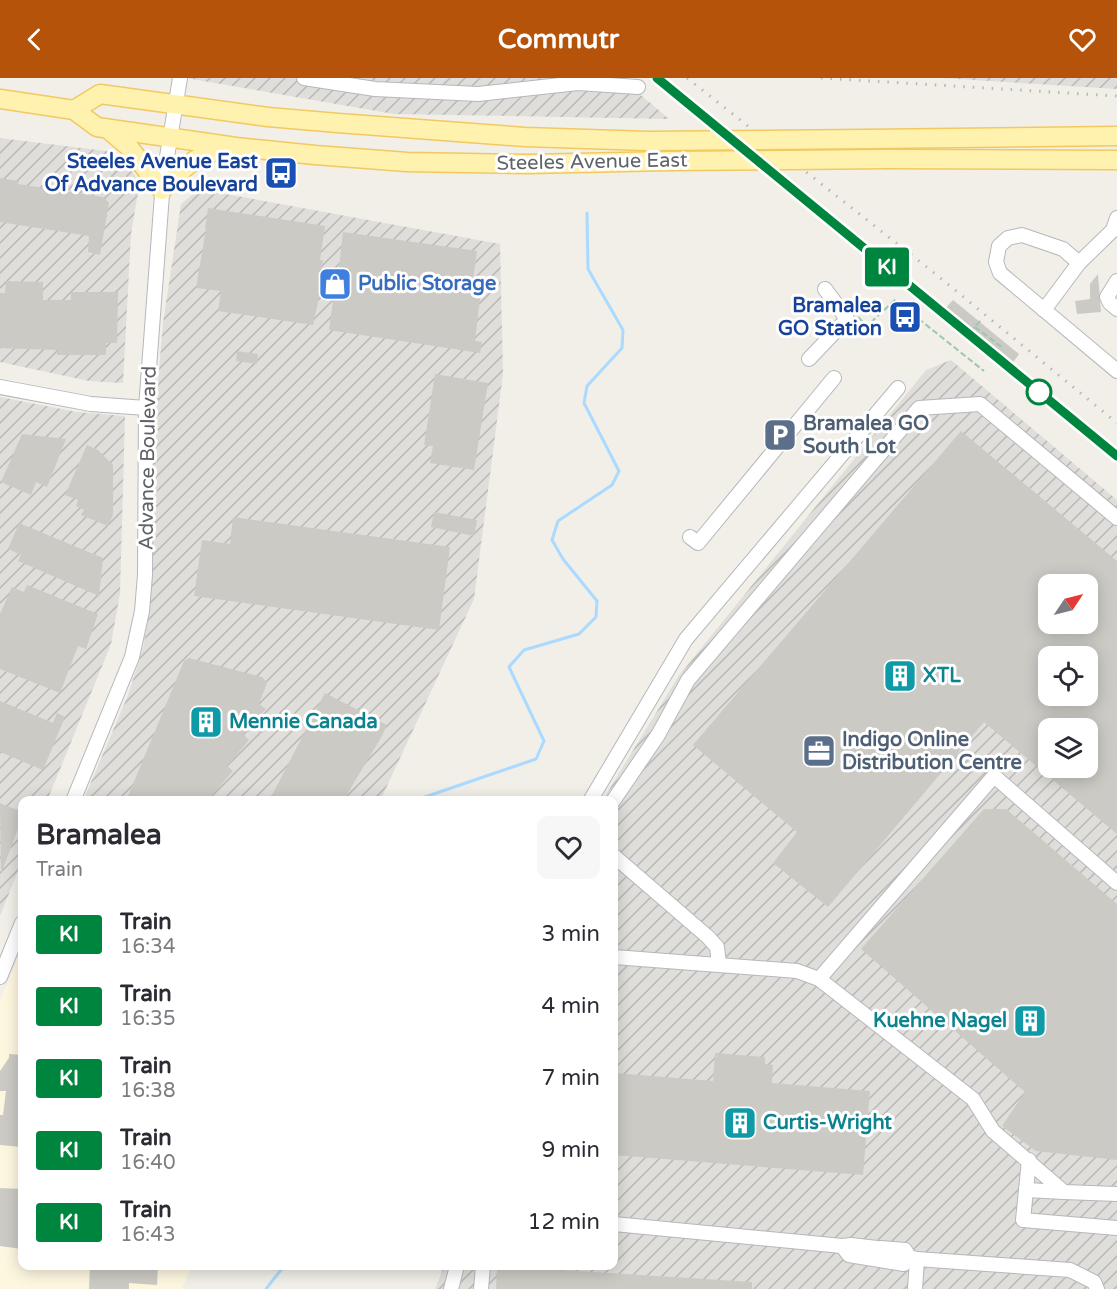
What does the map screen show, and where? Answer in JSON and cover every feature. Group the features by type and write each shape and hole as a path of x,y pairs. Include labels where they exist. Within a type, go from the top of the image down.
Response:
{"main road":[{"name":"Steeles Avenue East","path":"74,110 100,94 268,117 525,137 648,141 1117,136"},
{"name":"Steeles Avenue East","path":"0,99 74,110 97,127 107,129 236,147 407,162 528,164 887,159 1117,160"},
{"path":"107,129 128,146 162,190 187,165 210,151 236,147"}],"street":[{"name":"Advance Boulevard","path":"75,796 132,657 142,610 145,575 146,408 162,190 180,78"},
{"path":"306,78 375,89 478,94 578,83 638,87"},
{"path":"1044,310 1079,263 1113,230 1117,218"},
{"path":"1079,263 1063,249 1022,235 1008,238 999,246 996,262 1000,273 1117,370"},
{"path":"1117,281 1107,297 1117,309"},
{"path":"809,359 847,319 825,289"},
{"path":"690,537 698,543 834,378"},
{"path":"0,387 91,404 146,408"},
{"path":"593,796 686,639 898,388"},
{"path":"616,796 658,735 688,680 919,408 980,404 1117,518"},
{"path":"819,979 994,776 1117,883"},
{"path":"618,859 717,946 719,964"},
{"path":"0,977 18,933"},
{"path":"618,957 797,971 819,979 973,1099 993,1131 1064,1192"},
{"path":"1029,1160 1023,1220 1117,1227"},
{"path":"1026,1190 1117,1194"},
{"path":"618,1224 905,1250 913,1258 915,1289"},
{"path":"842,1246 849,1254 876,1261 904,1264 913,1258 1070,1270 1094,1282 1097,1289"},
{"path":"451,1289 456,1270"},
{"path":"481,1289 483,1270"}],"path":[{"path":"852,310 867,326 895,300 984,372"},
{"path":"970,332 981,320"},
{"path":"975,327 1003,348"},
{"path":"960,351 963,348"}],"shaded area":[{"path":"186,78 621,78 669,119 394,114"},
{"path":"942,78 1117,78 1117,89"},
{"path":"0,138 114,152 124,160 135,176 138,192 131,234 123,383 89,381 0,362"},
{"path":"209,191 500,244 503,374 474,599 382,796 86,796 128,695 143,648 149,613 156,405 163,323 181,204 192,195"},
{"path":"951,360 1117,500 1117,1289 435,1289 442,1270 618,1270 618,796 605,796 678,677 926,370"},
{"path":"0,397 77,412 125,416 120,593 111,644 49,796 18,796 18,871 0,916"},
{"path":"18,957 18,1270 190,1270 182,1289 0,1289 0,1000"}],"building":[{"path":"0,178 19,181 18,184 103,197 109,203 100,255 88,252 89,236 0,222"},
{"path":"208,208 325,226 320,260 323,260 319,284 322,284 313,325 218,311 221,291 196,288"},
{"path":"343,232 477,251 473,280 482,281 475,341 482,342 480,353 329,330"},
{"path":"1098,274 1101,312 1077,314 1075,301 1090,299 1090,284"},
{"path":"6,281 43,282 43,300 71,300 71,292 118,292 117,343 106,343 106,355 57,355 57,350 0,348 0,293 5,293"},
{"path":"953,300 1019,354 1011,365 944,310"},
{"path":"237,351 258,354 257,364 236,361"},
{"path":"435,374 488,383 474,470 430,463 433,446 424,445"},
{"name":"XTL","path":"961,431 1117,561 1117,834 1050,778 1098,778 1098,718 1038,718 1038,767 984,722 828,907 773,863 797,832 693,745"},
{"path":"22,434 66,439 47,487 36,482 31,495 1,482"},
{"path":"87,445 98,450 113,465 113,515 108,526 81,515 84,510 76,506 78,500 65,495"},
{"path":"434,512 477,520 474,536 431,527"},
{"path":"233,517 450,547 439,630 194,596 202,540 230,544"},
{"path":"19,523 103,558 99,596 18,561 21,555 8,549"},
{"path":"27,585 98,614 86,649 78,646 60,693 0,669 0,614 12,587 24,592"},
{"name":"Mennie Canada","path":"189,658 262,677 267,683 259,704 266,709 243,734 249,740 227,766 233,771 211,796 128,796 184,661"},
{"path":"325,693 387,725 346,796 272,796"},
{"path":"0,701 53,723 57,713 65,717 43,770 0,752"},
{"path":"0,803 18,810 18,829 1,874"},
{"name":"Kuehne Nagel","path":"984,809 1006,809 1117,904 1117,1160 1036,1151 1002,1126 1025,1092 861,949"},
{"name":"Curtis-Wright","path":"715,1053 765,1057 765,1064 773,1065 772,1083 870,1091 863,1175 618,1155 618,1073 713,1081"},
{"path":"9,1054 18,1055 18,1147 0,1145 0,1115 3,1115 6,1091 0,1091 0,1071 9,1058"},
{"path":"0,1188 18,1189 18,1248 0,1246"},
{"path":"90,1270 158,1270 157,1285 129,1283 129,1289 89,1289"},
{"path":"497,1270 561,1270 752,1282 752,1289 496,1289"}],"waterway":[{"path":"428,796 536,759 544,741 509,667 524,650 579,634 596,617 597,601 563,559 552,540 558,521 612,485 619,471 584,403 587,386 622,348 623,330 588,269 587,213"},
{"path":"266,1289 281,1270"}],"railway":[{"path":"657,78 1117,456"},
{"path":"687,78 933,272 1117,423"},
{"path":"821,78 1117,96"}],"train":[{"name":"KI","path":"657,78 1117,456"}],"place":[{"name":"Steeles Avenue East Of Advance Boulevard","path":"281,173"},
{"name":"Public Storage","path":"335,284"},
{"name":"Bramalea GO Station","path":"905,317"},
{"name":"Bramalea GO South Lot","path":"780,435"},
{"name":"XTL","path":"900,676"},
{"name":"Mennie Canada","path":"206,722"},
{"name":"Indigo Online Distribution Centre","path":"819,751"},
{"name":"Kuehne Nagel","path":"1030,1021"},
{"name":"Curtis-Wright","path":"740,1123"}]}
